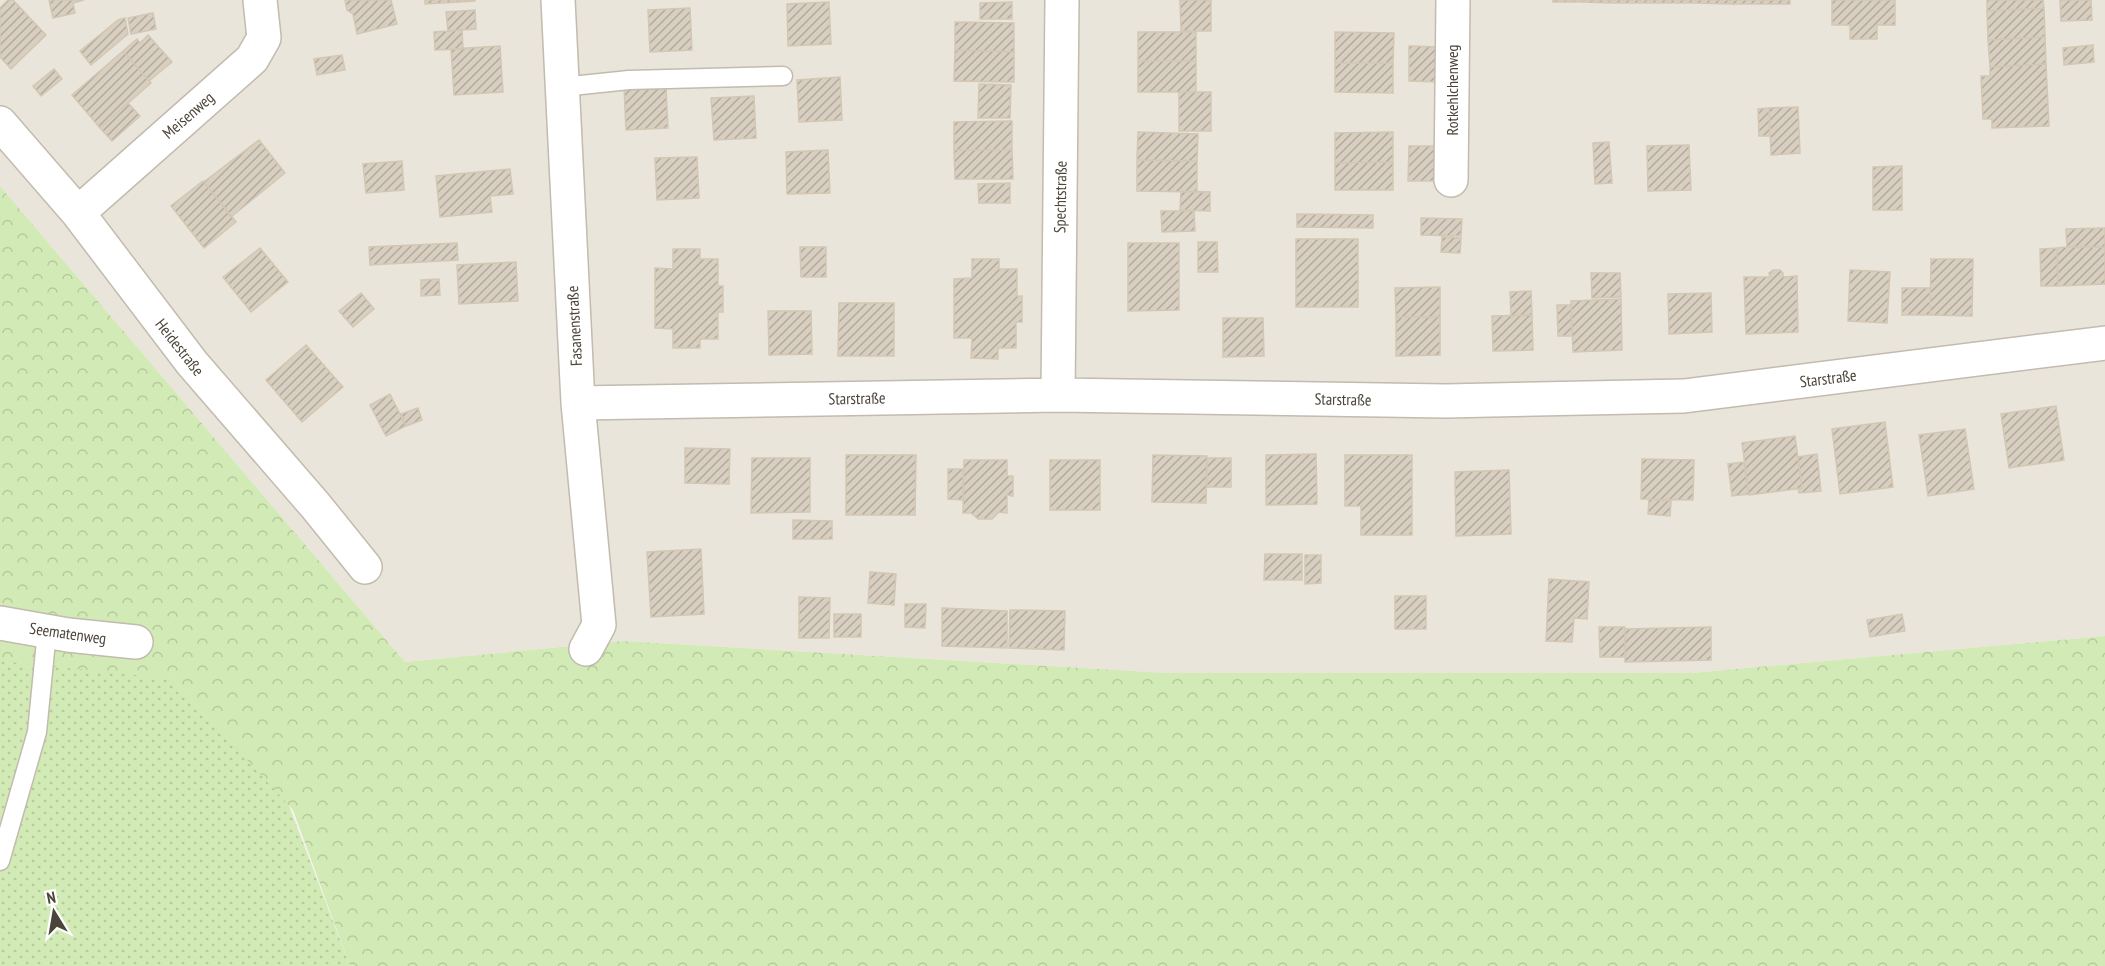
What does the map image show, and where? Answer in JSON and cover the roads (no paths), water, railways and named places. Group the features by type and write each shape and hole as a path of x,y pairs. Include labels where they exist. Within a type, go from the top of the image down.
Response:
{"street":[{"name":"Meisenweg","path":"78,213 252,59 264,38 260,0"},
{"name":"Fasanenstraße","path":"558,0 578,403 599,625 586,648"},
{"name":"Spechtstraße","path":"1058,395 1062,0"},
{"name":"Rotkehlchenweg","path":"1452,180 1453,0"},
{"name":"Heidestraße","path":"0,123 78,213 192,363 315,505 365,567"},
{"name":"Starstraße","path":"578,403 1058,395 1446,401 1684,396 2105,343"},
{"name":"Seematenweg","path":"0,623 136,642"}],"lane":[{"path":"562,87 629,80 783,76"},
{"path":"0,861 37,732 47,631"}]}
